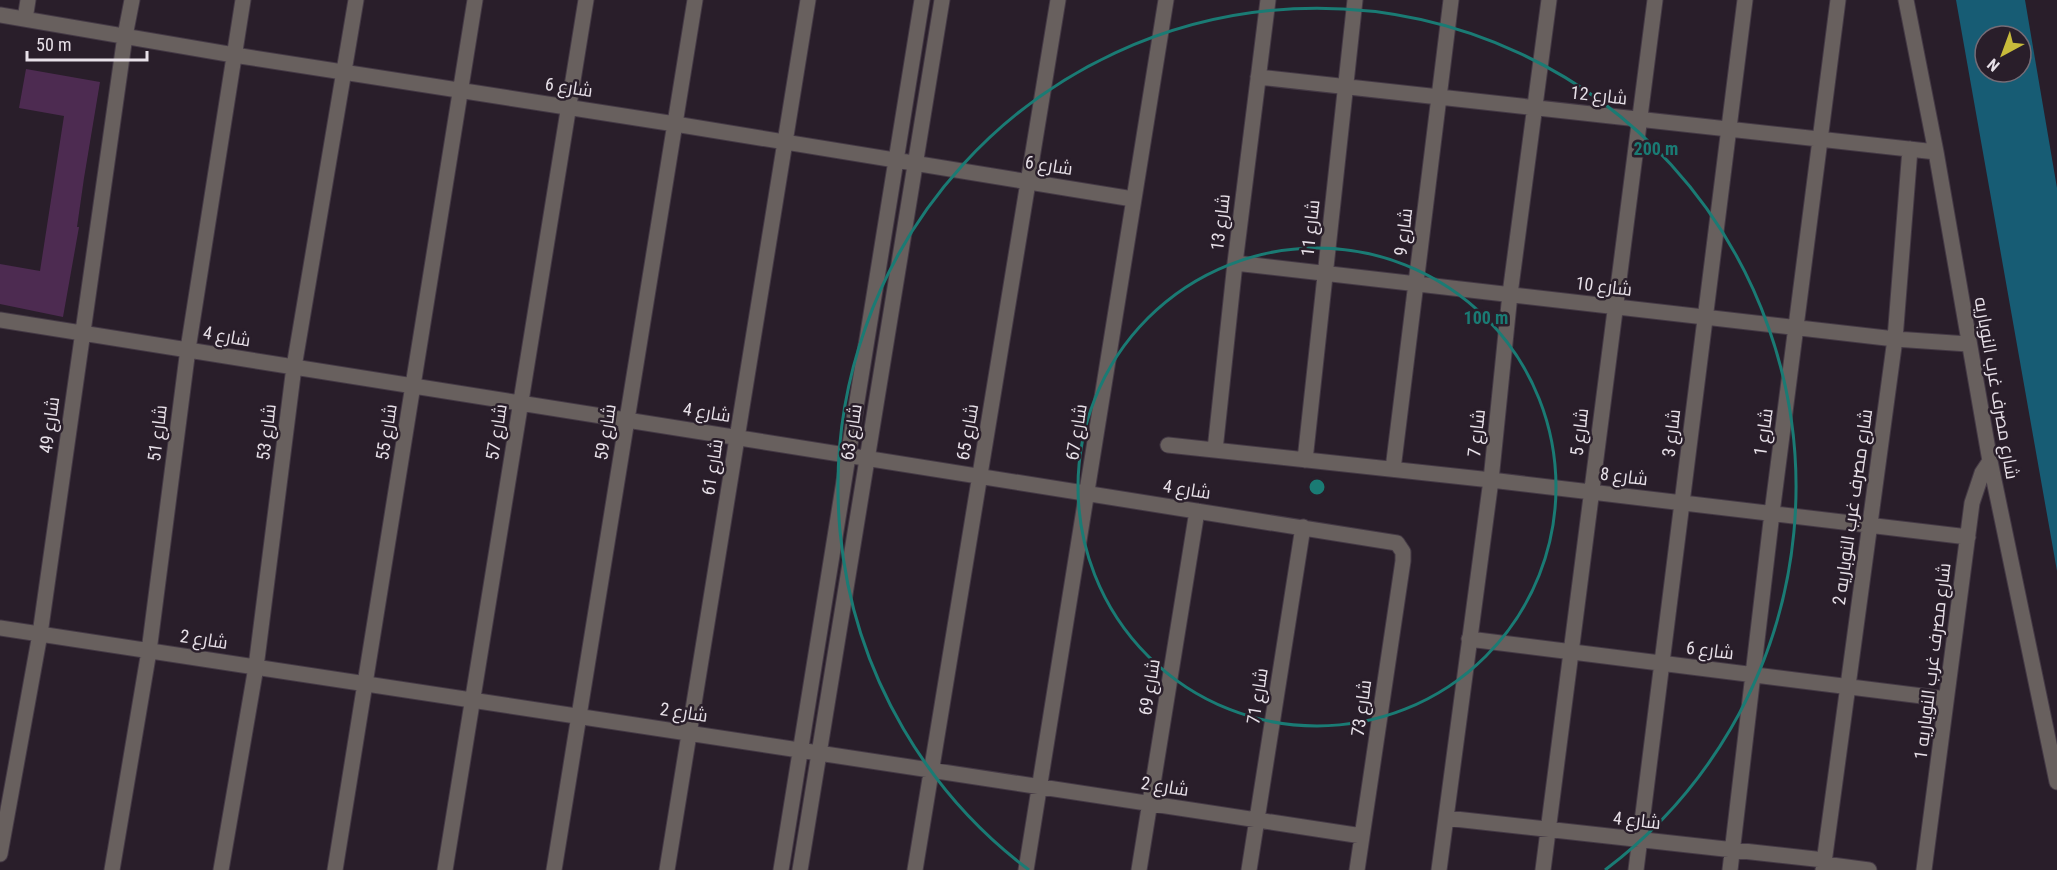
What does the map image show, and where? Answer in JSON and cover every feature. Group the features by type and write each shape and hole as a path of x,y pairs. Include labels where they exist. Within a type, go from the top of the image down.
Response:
{"street":[{"path":"25,19 28,0"},
{"name":"شارع 49","path":"0,854 40,634 132,0"},
{"name":"شارع 51","path":"112,870 149,651 188,349 243,0"},
{"name":"شارع 53","path":"221,870 256,667 294,367 356,0"},
{"name":"شارع 55","path":"335,870 475,0"},
{"name":"شارع 57","path":"445,870 586,0"},
{"name":"شارع 59","path":"554,870 695,0"},
{"name":"شارع 61","path":"667,870 808,0"},
{"name":"شارع 63","path":"781,870 922,0"},
{"name":"شارع 63","path":"800,870 942,0"},
{"name":"شارع 65","path":"915,870 1058,0"},
{"name":"شارع 67","path":"1026,870 1166,0"},
{"name":"شارع 13","path":"1215,450 1235,263 1268,0"},
{"name":"شارع 11","path":"1305,460 1355,0"},
{"name":"شارع 9","path":"1393,469 1451,0"},
{"name":"شارع 7","path":"1439,870 1491,480 1510,294 1549,0"},
{"name":"شارع 5","path":"1543,870 1655,0"},
{"name":"شارع 3","path":"1636,870 1745,0"},
{"name":"شارع 1","path":"1730,870 1772,513 1838,0"},
{"name":"شارع مصرف غرب النوباريه","path":"1906,0 1936,152 1990,461 2057,782"},
{"name":"شارع 6","path":"0,15 234,55 460,89 1133,199"},
{"name":"شارع 12","path":"1258,77 1936,152"},
{"name":"شارع مصرف غرب النوباريه 2","path":"1824,865 1846,687 1895,339 1910,149"},
{"name":"شارع 10","path":"1235,263 1895,339 1968,344"},
{"name":"شارع 4","path":"0,320 1303,527 1397,543 1403,552"},
{"name":"شارع 8","path":"1168,445 1491,480 1968,537"},
{"name":"شارع مصرف غرب النوباريه 1","path":"1924,870 1976,486 1990,461"},
{"name":"شارع 69","path":"1139,870 1197,510"},
{"name":"شارع 71","path":"1249,870 1303,527"},
{"name":"شارع 73","path":"1357,870 1403,552"},
{"name":"شارع 2","path":"0,628 1362,836"},
{"name":"شارع 6","path":"1469,639 1946,699"},
{"name":"شارع 4","path":"1446,818 1733,850 1869,870"}],"water":[{"path":"1956,0 2025,0 2029,24 1973,24 1973,84 2033,84 2033,47 2057,188 2057,571"}],"building":[{"path":"26,69 100,82 84,178 77,227 79,227 63,317 0,304 0,264 40,271 64,116 19,108"}]}
